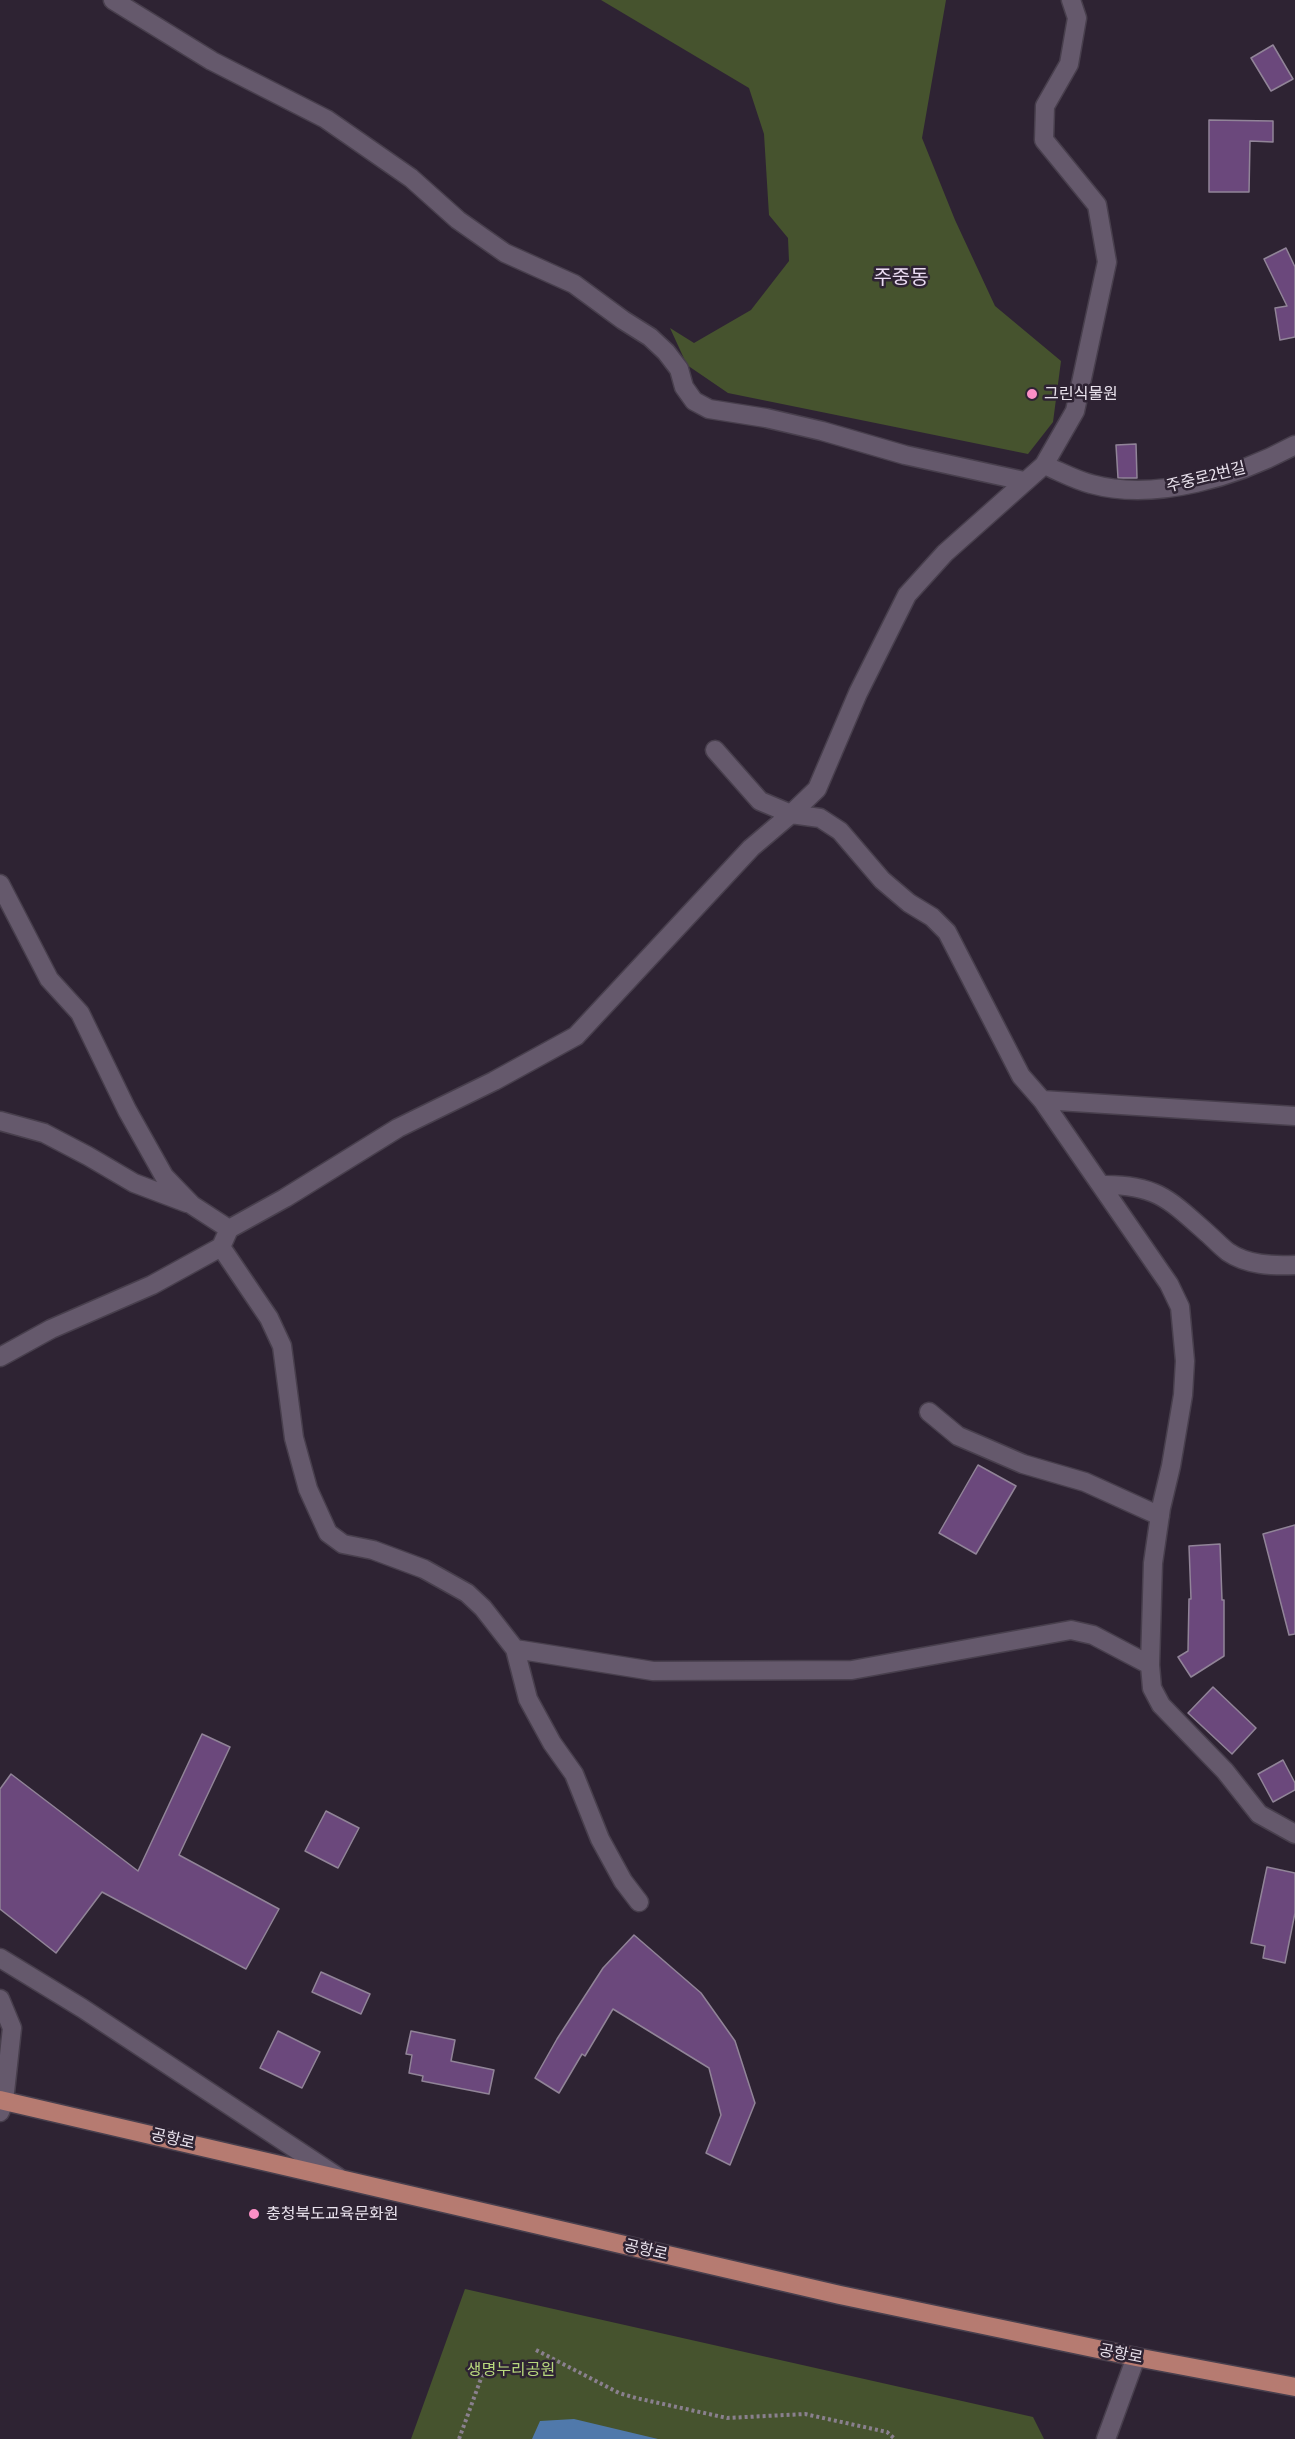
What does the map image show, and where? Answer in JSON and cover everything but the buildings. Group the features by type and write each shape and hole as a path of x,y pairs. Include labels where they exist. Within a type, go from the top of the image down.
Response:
{"main road":[{"name":"공항로","path":"1,2104 338,2177 840,2295 1136,2357 1295,2387"}],"street":[{"path":"112,0 212,61 326,119 411,178 458,220 505,253 574,284 650,337 679,369 684,387 694,401 709,409 766,418 822,431 905,455 1024,481"},
{"path":"0,1357 51,1329 152,1285 221,1248 230,1229 398,1128 494,1081 576,1036 751,848 817,789 858,693 907,595 945,553 1044,465 1075,411 1107,262 1097,205 1044,140 1045,106 1069,64 1077,18 1071,0"},
{"name":"주중로2번길","path":"1044,465 1090,484 1136,491 1175,487 1225,474 1264,462 1295,445"},
{"path":"715,750 760,801 791,814 820,818 840,831 882,880 909,903 932,917 947,932 1022,1076 1042,1100 1169,1284 1180,1307 1185,1361 1184,1395 1160,1515 1153,1563 1150,1665 1152,1688 1161,1705 1225,1771 1259,1814 1295,1834"},
{"path":"0,884 49,979 80,1013 127,1110 164,1176 192,1205"},
{"path":"1042,1100 1295,1116"},
{"path":"0,1121 44,1134 134,1183 192,1205 230,1229"},
{"path":"1101,1185 1127,1185 1152,1190 1175,1204 1229,1252 1253,1263 1272,1266 1295,1265"},
{"path":"221,1248 269,1318 282,1346 294,1438 308,1489 328,1533 343,1544 373,1550 424,1569 467,1593 483,1608 515,1649 528,1699 552,1743 574,1774 600,1839 623,1881 639,1902"},
{"path":"929,1412 958,1436 1023,1464 1085,1482 1160,1515"},
{"path":"515,1649 653,1671 852,1670 1071,1630 1093,1635 1150,1665"},
{"path":"0,1958 82,2008 338,2177"},
{"path":"0,2000 12,2028 1,2104"},
{"path":"1106,2439 1136,2357"}],"path":[{"path":"536,2350 619,2393 636,2398 727,2418 805,2414 887,2432 895,2439"},
{"path":"459,2439 483,2373"}],"green space":[{"path":"601,0 946,0 922,138 955,220 995,306 1061,361 1053,422 1028,454 728,393 687,365 670,328 694,343 751,310 789,261 788,238 769,215 764,134 749,88"},
{"name":"생명누리공원","path":"465,2289 1033,2417 1044,2439 411,2439"}],"water":[{"path":"574,2419 658,2439 532,2439 540,2421"}],"place":[{"name":"그린식물원","path":"1032,394"},
{"name":"충청북도교육문화원","path":"254,2214"}],"district":[{"name":"주중동","path":"901,278"}]}
